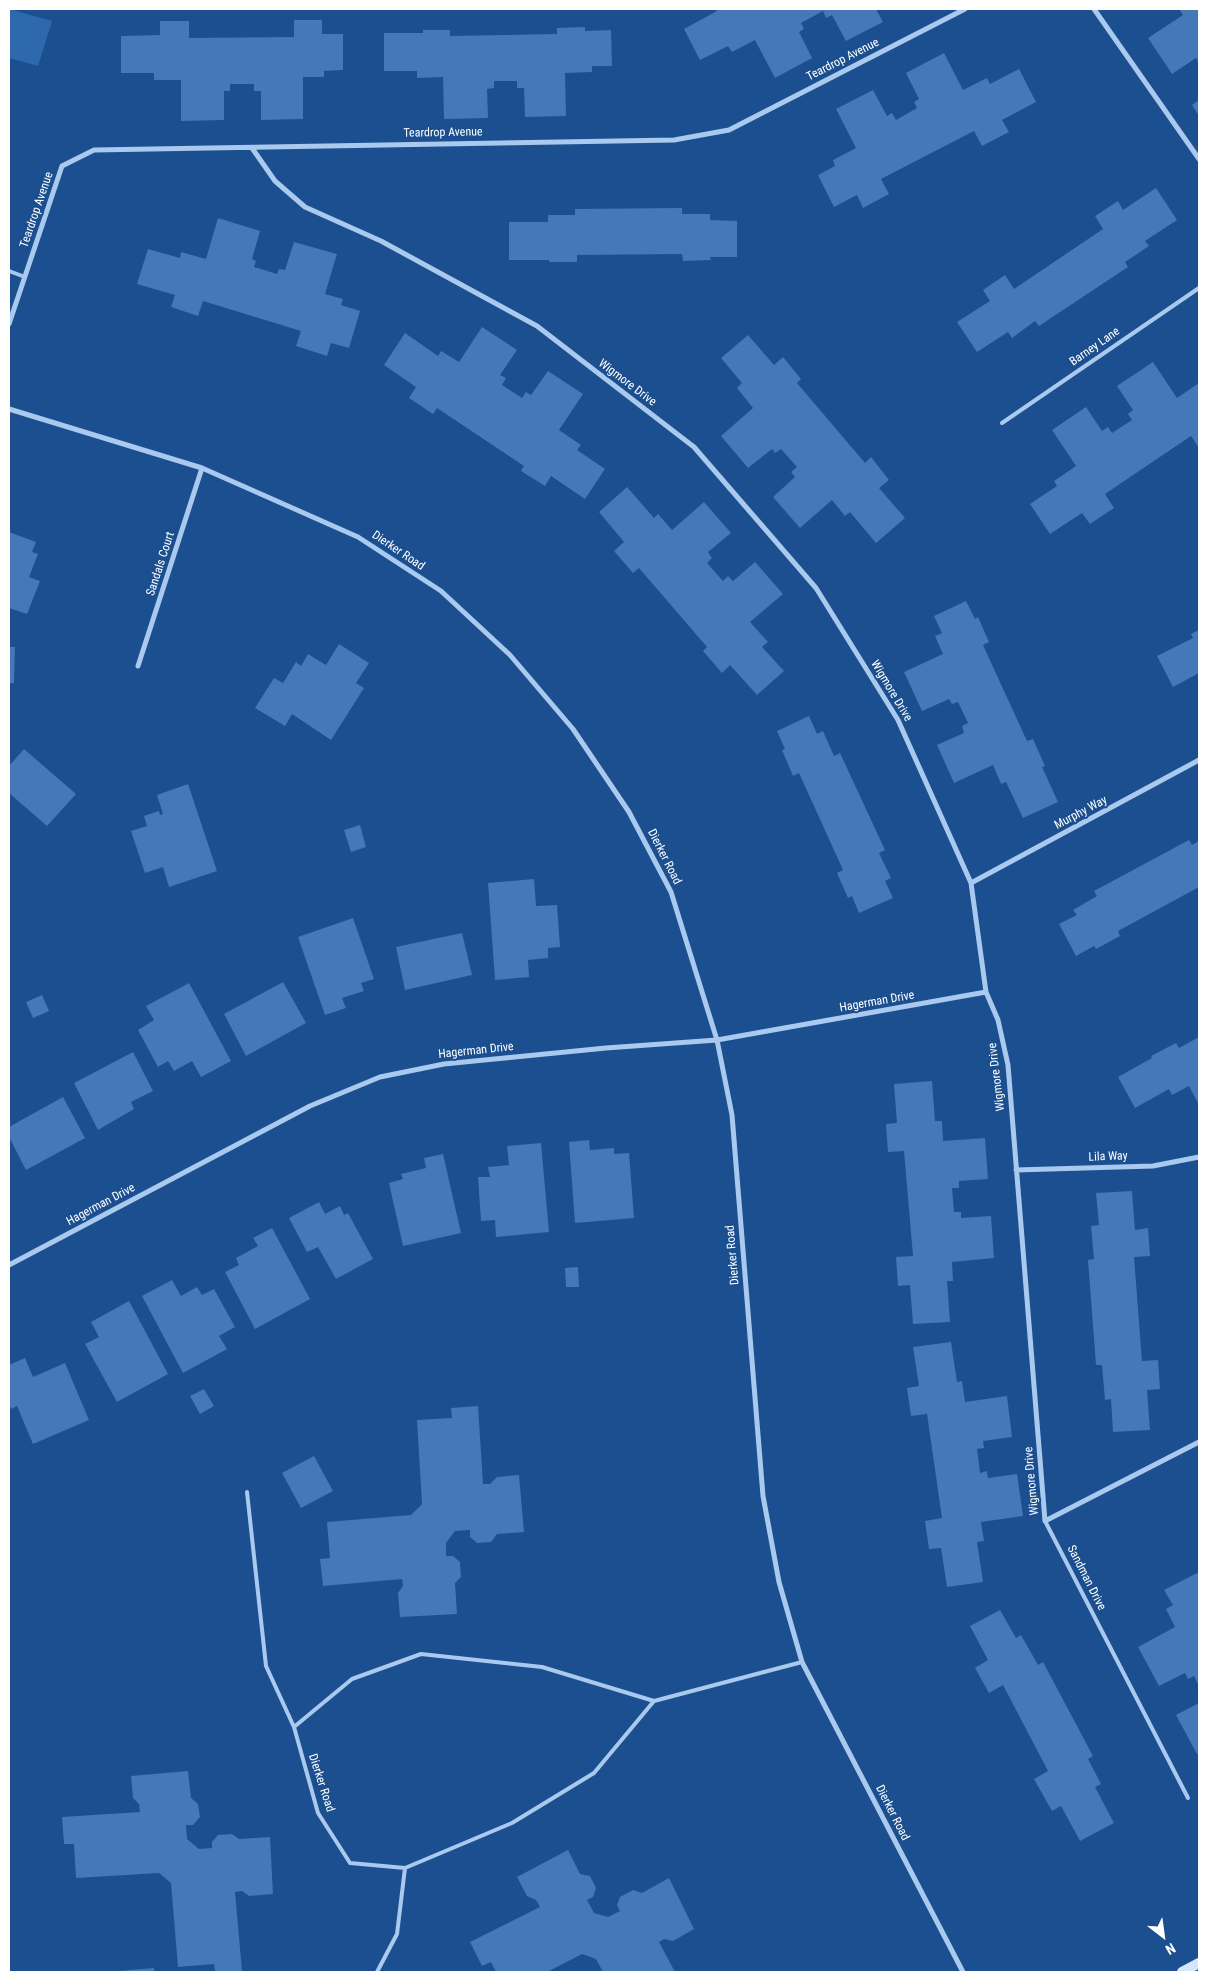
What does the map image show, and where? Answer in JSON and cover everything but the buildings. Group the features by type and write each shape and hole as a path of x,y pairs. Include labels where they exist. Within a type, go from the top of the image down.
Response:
{"main road":[{"path":"1182,1972 1199,1963"}],"street":[{"name":"Teardrop Avenue","path":"9,324 62,166 94,150 674,140 729,130 965,9"},
{"path":"1094,9 1199,159"},
{"name":"Wigmore Drive","path":"252,148 275,181 305,207 381,241 537,326 694,447 821,597 898,720 971,883 986,992 998,1020 1008,1065 1045,1522"},
{"name":"Dierker Road","path":"9,409 202,468 358,537 440,592 510,655 573,729 629,812 670,892 717,1040 732,1115 763,1496 779,1582 802,1662 963,1972"},
{"name":"Sandals Court","path":"138,666 202,468"},
{"name":"Murphy Way","path":"971,883 1199,760"},
{"name":"Hagerman Drive","path":"9,1265 310,1106 380,1078 444,1064 606,1048 717,1040 986,992"},
{"name":"Lila Way","path":"1016,1170 1153,1166 1199,1157"},
{"path":"1045,1522 1199,1442"}],"lane":[{"path":"9,271 25,277"},
{"name":"Barney Lane","path":"1002,423 1199,288"},
{"path":"247,1492 266,1666 294,1727 352,1679 421,1654 542,1667 654,1701 802,1662"},
{"name":"Sandman Drive","path":"1045,1522 1188,1798"},
{"name":"Dierker Road","path":"294,1727 318,1813 350,1863 404,1868 512,1823 594,1773 654,1701"},
{"path":"377,1972 397,1934 404,1868"}],"shaded area":[{"path":"9,9 52,21 38,66 9,58"}]}
